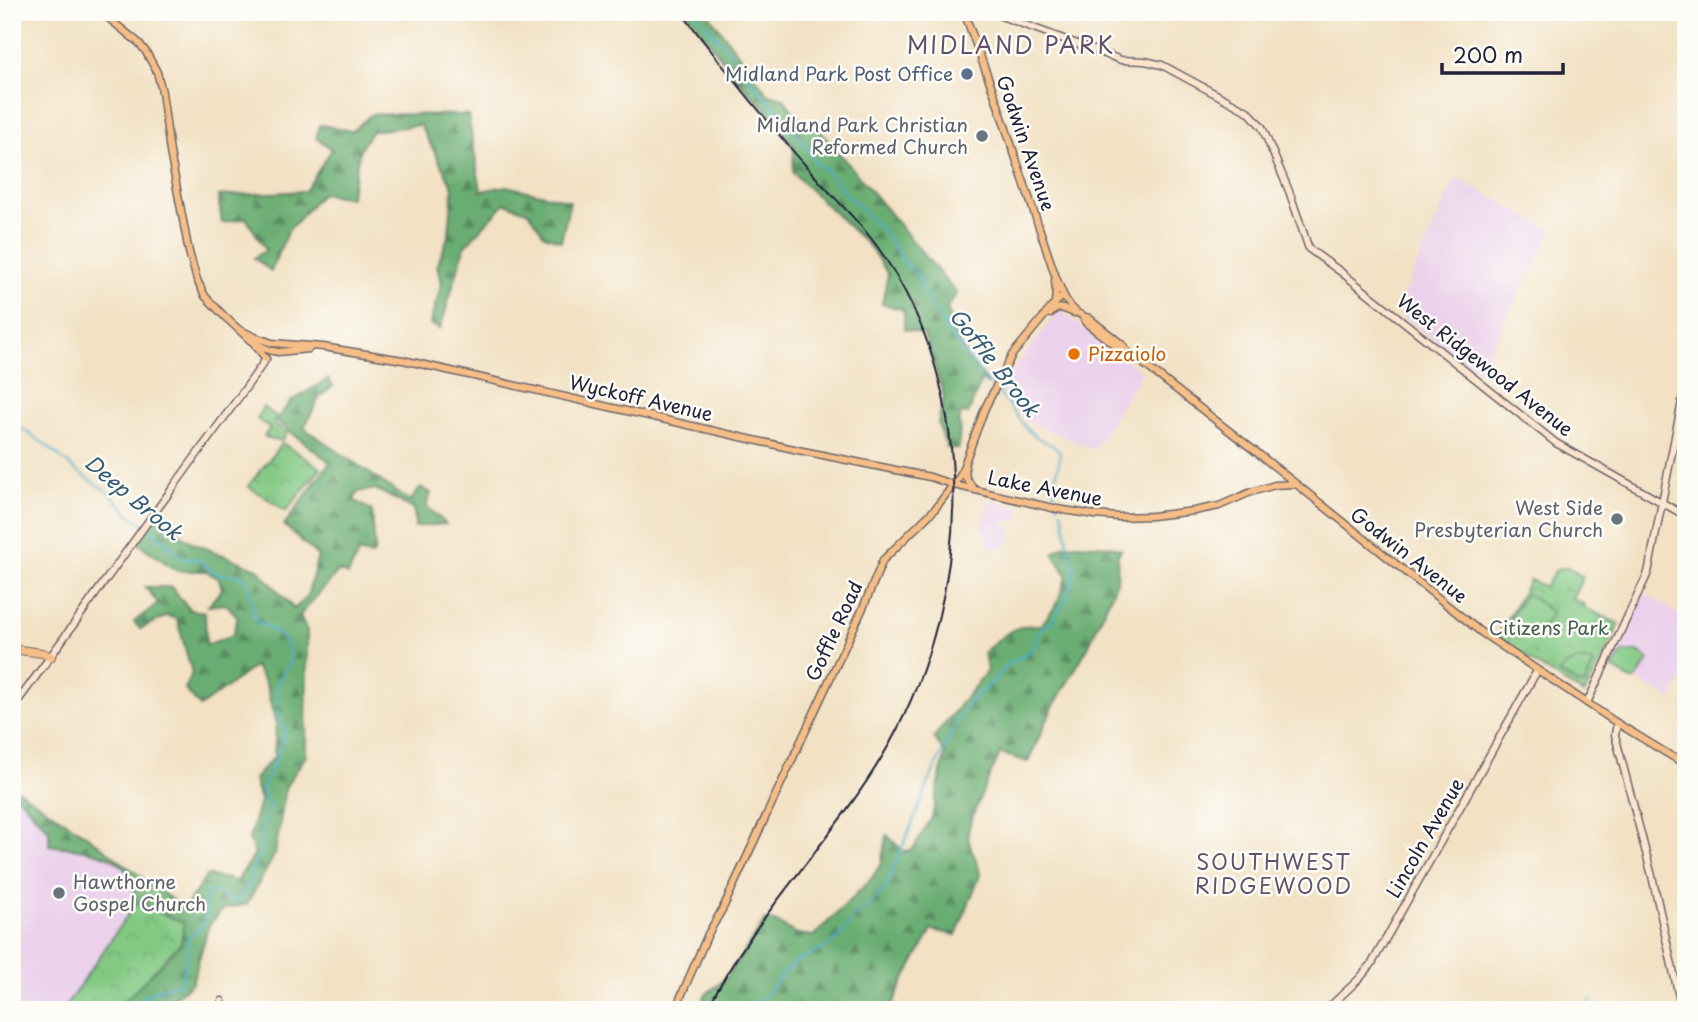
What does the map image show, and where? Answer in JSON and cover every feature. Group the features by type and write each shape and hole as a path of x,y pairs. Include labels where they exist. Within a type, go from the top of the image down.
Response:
{"highway":[{"path":"12,649 42,653 51,657"},
{"path":"12,658 26,653 51,657"}],"main road":[{"name":"Wyckoff Avenue","path":"101,12 139,43 157,72 189,252 197,280 211,303 251,341 270,346"},
{"name":"Godwin Avenue","path":"964,12 1054,272 1072,308 1089,318 1482,633 1617,723 1686,765"},
{"path":"1054,272 1055,303"},
{"name":"Goffle Road","path":"675,1010 883,560 934,510 954,485 960,476 992,393 1012,355 1055,303 1064,296"},
{"path":"1042,318 1048,317 1059,308 1081,315"},
{"name":"Wyckoff Avenue","path":"238,329 278,352 321,347 368,354 920,475 954,485"},
{"path":"251,341 266,359"},
{"path":"266,359 270,346"},
{"path":"965,463 966,478 976,490"},
{"name":"Lake Avenue","path":"954,485 1060,510 1118,517 1165,515 1219,506 1251,492 1275,485 1294,484"}],"street":[{"name":"West Ridgewood Avenue","path":"990,12 1121,60 1162,65 1249,112 1262,127 1289,191 1309,249 1556,443 1686,516"},
{"path":"12,709 266,359"},
{"path":"1587,703 1648,573 1686,381"},
{"name":"Lincoln Avenue","path":"1325,1010 1371,965 1537,671"},
{"path":"1617,723 1615,735 1652,876 1682,1010"},
{"path":"220,1010 222,1002"}],"shaded area":[{"path":"1456,177 1552,231 1478,372 1396,312"},
{"path":"1059,310 1142,372 1094,450 1027,421 999,388"},
{"path":"989,500 1021,508 1018,522 1005,520 1004,526 1012,528 1012,542 1006,542 1005,548 987,547 987,533 981,531"},
{"path":"1643,592 1686,619 1686,673 1671,700 1610,664"},
{"path":"12,788 183,910 192,930 138,1010 12,1010"}],"green space":[{"path":"686,12 707,12 768,94 783,98 807,129 814,123 957,294 947,307 953,327 968,357 988,382 987,384 982,379 968,414 961,413 958,423 958,449 947,448 938,424 944,396 924,334 904,329 904,310 882,304 888,274 868,245 793,173 794,147"},
{"path":"372,114 468,115 481,191 506,186 570,201 561,241 544,235 529,212 505,203 465,246 440,329 430,324 442,282 437,266 449,234 453,187 420,125 372,131 360,149 350,198 322,193 288,231 271,271 254,258 266,250 246,218 222,223 218,196 305,191 332,149 316,138 320,125 352,131"},
{"path":"328,379 333,386 319,398 304,428 410,501 421,487 431,493 426,506 446,524 415,527 414,509 375,489 358,492 354,500 372,511 375,550 372,556 359,552 348,575 339,571 300,615 307,631 306,756 286,786 275,854 247,904 223,909 209,925 192,983 159,1010 116,1010 181,943 184,923 136,903 129,876 115,861 94,852 49,845 49,830 13,795 12,786 86,835 184,909 207,875 237,881 255,854 249,839 260,801 254,779 274,757 276,724 266,685 255,666 200,707 185,689 192,673 177,619 167,616 140,629 134,622 158,603 145,587 171,587 190,610 205,612 206,645 233,635 238,617 226,604 208,606 222,589 219,579 206,571 177,571 135,541 154,516 193,543 258,569 294,609 307,597 318,556 284,525 330,462 276,421 290,402"},
{"path":"263,407 277,417 273,424 287,433 282,440 264,436 270,428 257,419"},
{"path":"282,443 321,468 286,511 248,486"},
{"path":"1065,545 1121,549 1118,555 1117,582 1088,647 1052,709 1028,762 1000,753 969,828 968,839 980,875 956,935 932,930 890,1010 699,1010 705,995 726,978 765,920 773,921 797,934 814,936 871,879 881,864 887,835 904,852 913,849 932,817 945,754 934,737 987,671 984,652 1016,629 1041,625 1057,604 1067,575 1053,553"},
{"name":"Citizens Park","path":"1568,568 1583,577 1572,599 1619,624 1584,694 1497,636 1530,580 1545,587 1555,571"},
{"path":"1527,594 1552,612 1544,624 1527,630 1508,621"},
{"path":"1625,652 1638,652 1649,660 1636,680 1631,680 1612,668"},
{"path":"1578,660 1594,664 1584,685 1559,673 1567,664"},
{"path":"136,903 184,923 181,943 116,1010 63,1010"}],"waterway":[{"name":"Goffle Brook","path":"696,12 800,138 816,163 829,173 883,231 904,262 918,276 925,294 949,334 993,388"},
{"name":"Goffle Brook","path":"998,392 1031,433 1060,452 1054,485 1058,506"},
{"name":"Deep Brook","path":"12,422 112,495 130,515 144,524"},
{"name":"Goffle Brook","path":"754,1010 782,975 798,960 823,949 839,938 856,914 870,905 885,889 935,768 969,702 992,683 1009,663 1035,646 1038,633 1051,623 1067,598 1074,573 1061,511"},
{"name":"Deep Brook","path":"134,1010 147,994 180,983 185,967 188,937 204,921 205,901 209,891 235,901 250,883 252,869 263,846 262,832 270,805 262,795 262,789 286,730 278,717 277,683 290,659 284,640 266,625 256,622 246,580 236,575 216,574 198,559 184,559 148,527"},
{"path":"1587,1010 1591,1000"}],"railway":[{"path":"681,12 821,184 874,241 913,308 936,368 949,431 953,495 949,560 937,624 917,685 890,743 846,811 748,940 707,1010"}],"place":[{"name":"Midland Park Post Office","path":"967,74"},
{"name":"Midland Park Christian Reformed Church","path":"982,136"},
{"name":"Pizzaiolo","path":"1074,354"},
{"name":"West Side Presbyterian Church","path":"1617,519"},
{"name":"Hawthorne Gospel Church","path":"59,893"}],"district":[{"name":"MIDLAND PARK","path":"1011,46"},
{"name":"SOUTHWEST RIDGEWOOD","path":"1274,875"}]}
